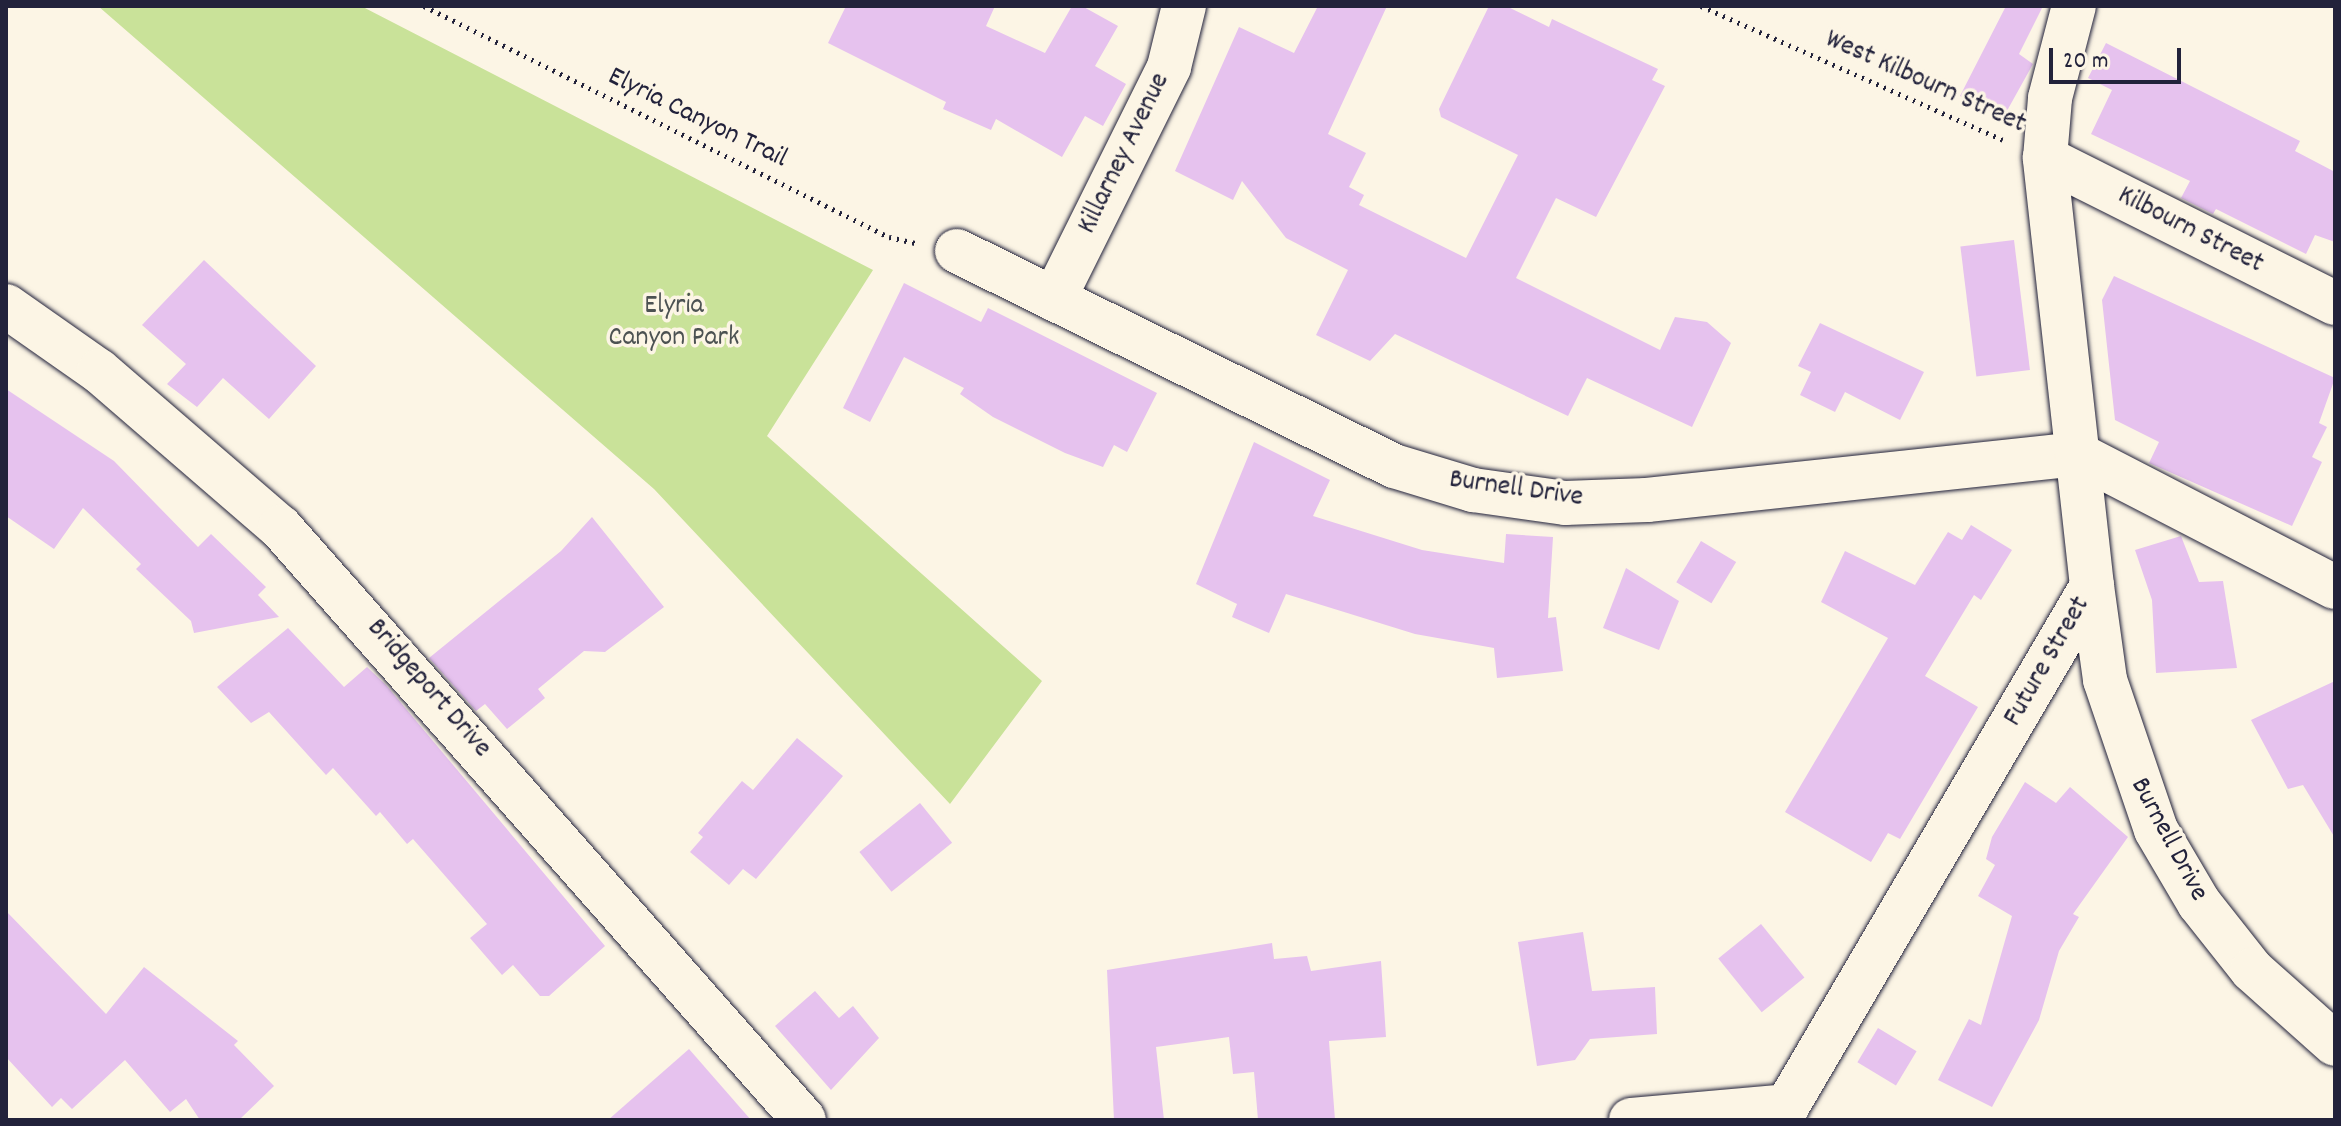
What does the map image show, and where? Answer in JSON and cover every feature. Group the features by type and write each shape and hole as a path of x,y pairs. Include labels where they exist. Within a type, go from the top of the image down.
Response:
{"street":[{"name":"Killarney Avenue","path":"1054,299 1169,67 1184,6"},
{"name":"Future Street","path":"1783,1113 2092,586 2045,158 2050,98 2074,6"},
{"name":"Kilbourn Street","path":"2045,158 2335,303"},
{"name":"Burnell Drive","path":"957,251 1394,466 1473,490 1565,503 1647,500 2077,454"},
{"name":"Bridgeport Drive","path":"6,306 158,418 280,527 804,1120"},
{"path":"2077,454 2335,587"},
{"name":"Burnell Drive","path":"2092,586 2112,709 2156,830 2199,903 2252,970 2335,1044"},
{"path":"1631,1120 1783,1113"}],"path":[{"name":"Elyria Canyon Trail","path":"424,6 889,237 957,251"},
{"name":"West Kilbourn Street","path":"1701,6 2045,158"}],"green space":[{"name":"Elyria Canyon Park","path":"98,6 361,6 873,270 767,436 1042,681 950,804 654,489"}],"building":[{"path":"846,6 995,6 986,26 1045,53 1072,6 1082,6 1118,26 1095,66 1126,84 1103,126 1085,116 1062,157 996,119 991,130 943,109 946,102 828,43"},
{"path":"1318,6 1387,6 1328,134 1366,153 1349,187 1364,195 1359,205 1466,258 1518,155 1441,117 1439,109 1489,6 1506,6 1549,27 1552,19 1658,69 1652,80 1665,86 1596,217 1556,198 1516,278 1660,350 1675,317 1707,322 1731,343 1692,427 1587,378 1568,416 1395,334 1370,361 1316,335 1348,270 1286,238 1242,181 1233,200 1175,171 1239,27 1294,53"},
{"path":"2006,6 2043,6 2019,54 2033,64 2003,118 1960,96"},
{"path":"2106,43 2300,141 2295,151 2335,172 2335,242 2315,235 2306,254 2216,209 2213,214 2181,198 2190,181 2091,134 2112,90 2088,78"},
{"path":"2014,240 2030,370 1976,377 1960,247"},
{"path":"204,260 316,366 269,419 223,378 197,407 167,384 186,364 142,325"},
{"path":"2114,276 2335,378 2319,423 2327,427 2312,457 2322,462 2292,526 2149,463 2159,442 2115,420 2102,300"},
{"path":"904,283 981,322 988,308 1157,393 1127,452 1114,445 1103,467 1065,453 993,417 960,394 964,388 904,357 870,422 843,408"},
{"path":"1820,323 1924,372 1900,420 1845,392 1835,412 1800,395 1811,372 1798,366"},
{"path":"6,389 114,461 198,547 211,534 266,587 258,595 279,617 194,633 191,621 136,569 141,564 83,508 54,549 6,516"},
{"path":"1254,442 1330,480 1313,516 1422,550 1504,563 1506,534 1553,537 1548,618 1556,617 1563,671 1497,678 1494,648 1415,634 1286,594 1269,633 1232,617 1237,604 1196,584"},
{"path":"592,517 664,607 605,652 584,651 538,689 545,698 507,729 485,704 476,711 429,658 561,551"},
{"path":"1971,525 2012,550 1981,600 1974,595 1925,676 1978,707 1900,839 1888,833 1871,862 1785,812 1888,638 1821,602 1845,551 1915,585 1948,532 1962,540"},
{"path":"2181,536 2199,582 2223,581 2237,668 2156,673 2152,600 2135,550"},
{"path":"1701,541 1736,562 1711,603 1676,582"},
{"path":"1626,568 1679,601 1659,650 1603,628"},
{"path":"288,628 344,687 367,667 386,685 605,946 549,996 540,996 513,965 502,975 470,938 487,924 413,839 407,844 380,812 376,816 333,768 326,775 269,712 251,723 217,687"},
{"path":"2335,681 2335,838 2303,785 2288,789 2251,720"},
{"path":"797,738 843,776 756,879 743,869 729,885 690,852 703,837 698,833 742,781 753,790"},
{"path":"2025,782 2056,803 2070,787 2128,837 2073,914 2079,917 2059,951 2039,1020 1992,1107 1938,1080 1969,1019 1981,1025 2012,916 1978,896 1995,865 1986,859 1992,837"},
{"path":"920,803 952,843 891,892 859,852"},
{"path":"6,911 106,1014 144,967 238,1041 234,1045 274,1086 239,1120 200,1120 186,1099 170,1112 125,1060 72,1109 61,1098 52,1107 6,1057"},
{"path":"1761,924 1804,978 1762,1012 1718,959"},
{"path":"1583,932 1592,991 1655,987 1657,1034 1590,1039 1575,1060 1537,1066 1518,942"},
{"path":"1272,943 1274,959 1307,956 1311,971 1381,961 1386,1037 1329,1041 1335,1120 1258,1120 1254,1072 1233,1074 1229,1037 1156,1047 1164,1120 1114,1120 1107,970"},
{"path":"815,991 839,1018 853,1006 879,1038 831,1090 775,1026"},
{"path":"1878,1028 1917,1051 1896,1085 1857,1062"},
{"path":"689,1049 751,1120 608,1120"}]}
